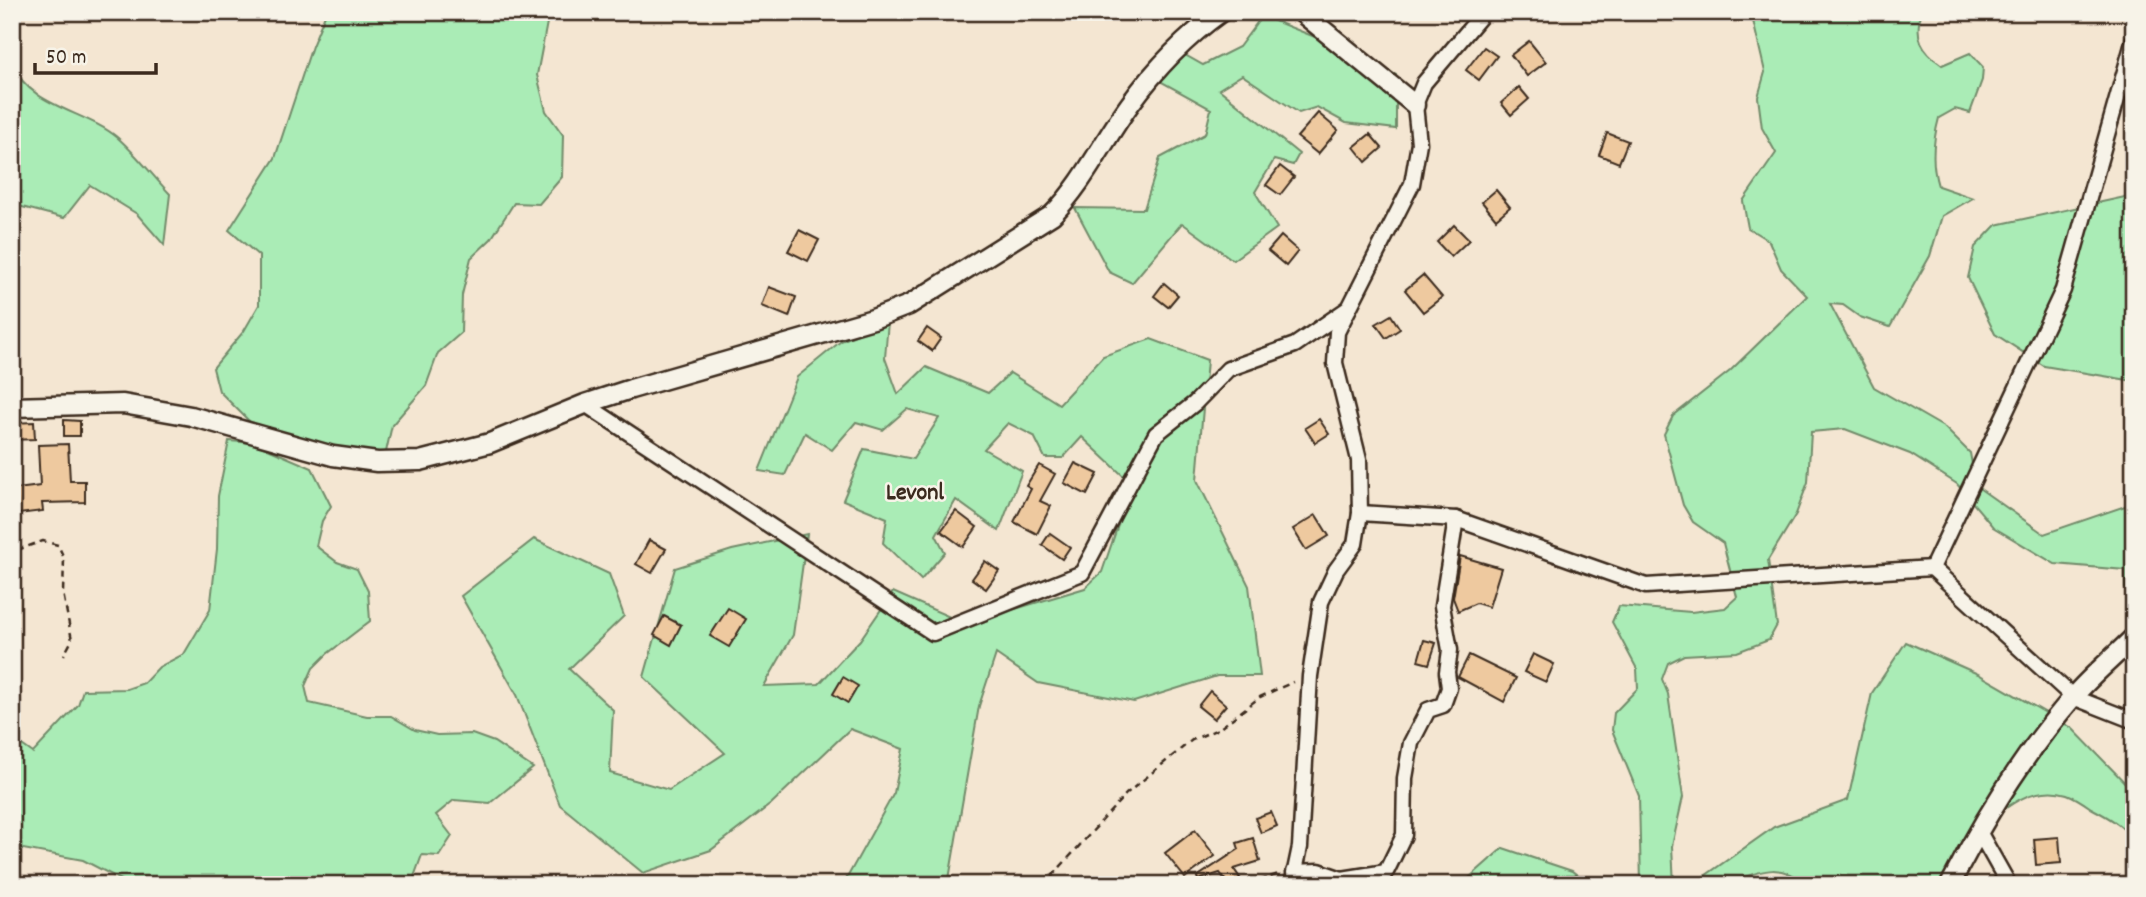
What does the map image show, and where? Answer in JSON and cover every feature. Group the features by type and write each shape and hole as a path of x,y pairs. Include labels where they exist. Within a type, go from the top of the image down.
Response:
{"street":[{"path":"12,407 123,404 191,416 333,456 377,461 420,461 490,443 585,404 812,339 909,305 1052,215 1076,189 1129,105 1168,55 1221,12"},
{"path":"1301,12 1310,16 1415,104"},
{"path":"1456,519 1442,606 1450,650 1447,672 1449,688 1443,705 1427,710 1411,743 1405,778 1404,835 1395,856 1386,872 1342,879 1319,871 1293,878 1300,847 1310,676 1321,602 1336,570 1355,544 1360,513 1359,460 1335,363 1337,332 1412,184 1419,143 1415,104 1434,69 1484,12"},
{"path":"1932,568 2063,290 2134,39"},
{"path":"585,404 933,633 1082,573 1156,434 1195,403 1228,369 1295,345 1349,308"},
{"path":"1360,513 1456,519 1646,586 1932,568 2073,697 2134,721"},
{"path":"1950,885 1978,830 2014,774 2073,697 2134,637"},
{"path":"1978,830 2009,885"}],"path":[{"path":"18,550 43,541 58,545 61,552 64,603 72,640 64,655"},
{"path":"1044,885 1126,794 1192,740 1220,728 1260,697 1310,676"},
{"path":"1248,885 1273,874 1293,878"}],"green space":[{"path":"326,12 549,12 537,75 546,111 563,135 562,177 539,204 514,203 491,239 471,258 462,295 461,333 438,353 426,386 392,425 384,461 261,433 219,391 213,368 244,331 259,305 259,256 229,230 275,158"},
{"path":"1751,12 1922,12 1919,36 1935,60 1942,65 1970,53 1983,67 1982,80 1970,113 1955,109 1939,118 1934,143 1934,169 1938,186 1973,198 1942,216 1930,256 1890,327 1860,317 1843,305 1830,304 1874,387 1945,428 1970,453 1976,486 2044,534 2128,505 2134,507 2134,592 2125,588 2125,570 2055,564 1993,527 1957,484 1910,454 1845,429 1811,432 1808,482 1796,514 1768,560 1777,625 1769,640 1737,652 1684,655 1668,663 1662,679 1668,694 1683,797 1672,846 1674,885 1641,885 1639,796 1612,730 1614,713 1638,688 1637,669 1612,622 1619,606 1691,612 1725,608 1737,597 1723,543 1693,522 1683,505 1664,434 1673,416 1730,371 1807,296 1781,269 1769,241 1748,228 1743,201 1776,153 1762,128 1758,97 1765,72"},
{"path":"1262,16 1325,41 1396,75 1396,129 1346,123 1317,107 1299,113 1242,75 1219,89 1299,154 1293,165 1274,160 1255,192 1277,228 1233,260 1182,223 1132,283 1109,272 1075,208 1144,209 1160,158 1205,134 1211,109 1158,80 1178,51 1203,65 1239,47"},
{"path":"12,64 32,90 118,138 170,194 164,245 137,214 90,185 64,218 18,206 12,180"},
{"path":"2134,195 2134,381 2044,366 1995,334 1968,278 1975,247 1996,225"},
{"path":"888,321 885,358 898,394 926,367 988,393 1010,373 1059,404 1103,356 1151,339 1207,360 1197,480 1249,586 1260,676 1217,676 1134,702 1038,683 996,654 979,706 948,885 843,885 894,793 903,749 850,729 771,804 711,850 643,873 560,805 517,695 461,596 534,539 609,574 624,616 569,669 613,710 610,773 669,790 725,753 644,677 675,568 732,550 807,534 793,635 764,686 819,684 860,640 893,592 952,618 1015,609 1085,588 1102,572 1132,484 1082,437 1063,458 1045,458 1034,436 1008,423 984,449 1022,471 999,531 956,500 936,535 945,552 921,580 883,543 887,518 843,500 864,449 913,459 939,418 907,409 883,430 856,422 832,450 805,433 785,475 759,471 797,377 841,341"},
{"path":"229,441 254,443 312,468 331,506 322,521 316,546 337,562 357,569 368,591 370,621 313,668 305,686 309,703 367,716 391,716 415,730 437,735 472,734 494,742 533,768 490,803 454,800 436,815 452,836 439,856 422,855 411,885 131,885 83,860 12,847 12,738 33,753 78,705 83,690 127,689 144,683 159,667 184,654 210,610 217,549 218,496"},
{"path":"1906,642 1978,674 2072,728 2134,792 2134,840 2114,821 2076,798 2047,792 2028,796 2009,806 1992,820 1938,885 1807,885 1789,873 1773,870 1736,880 1734,885 1692,885 1774,827 1848,800 1872,693"},
{"path":"1503,848 1572,871 1590,885 1461,885"}],"building":[{"path":"1529,41 1546,62 1527,76 1511,55"},
{"path":"1484,47 1497,56 1479,80 1466,70"},
{"path":"1519,87 1529,99 1511,115 1501,103"},
{"path":"1318,113 1338,130 1318,154 1297,137"},
{"path":"1607,133 1628,141 1619,163 1599,155"},
{"path":"1370,134 1382,148 1366,162 1354,147"},
{"path":"1280,166 1294,177 1280,195 1266,185"},
{"path":"1496,190 1510,207 1496,219 1482,202"},
{"path":"1454,225 1469,240 1451,257 1437,242"},
{"path":"799,230 819,240 808,261 788,251"},
{"path":"1281,236 1298,251 1286,266 1268,251"},
{"path":"1423,275 1442,297 1423,312 1405,290"},
{"path":"1164,283 1178,295 1168,307 1154,296"},
{"path":"769,287 796,297 789,317 762,306"},
{"path":"1391,315 1400,329 1386,338 1376,324"},
{"path":"927,328 941,338 932,351 918,341"},
{"path":"1319,419 1329,434 1315,443 1305,428"},
{"path":"64,420 80,421 80,436 64,436"},
{"path":"34,422 35,439 12,440 12,423"},
{"path":"68,444 70,481 85,481 85,502 42,503 43,511 19,514 16,489 40,486 38,445"},
{"path":"1075,463 1098,474 1087,495 1064,483"},
{"path":"1039,465 1055,474 1040,501 1051,506 1037,534 1014,522 1031,489 1026,486"},
{"path":"956,511 977,527 963,547 941,531"},
{"path":"1316,515 1329,536 1306,550 1293,529"},
{"path":"1050,533 1070,547 1062,559 1042,545"},
{"path":"649,540 666,549 652,573 636,564"},
{"path":"1460,556 1501,568 1489,607 1476,603 1458,611 1453,598"},
{"path":"985,561 999,571 986,589 972,579"},
{"path":"728,608 746,619 729,647 710,636"},
{"path":"664,616 681,625 671,645 654,635"},
{"path":"1424,640 1436,643 1429,664 1418,661"},
{"path":"1533,654 1554,664 1546,682 1524,672"},
{"path":"1469,655 1516,678 1504,702 1458,677"},
{"path":"843,677 858,686 848,703 833,694"},
{"path":"1210,691 1226,705 1214,719 1198,706"},
{"path":"1271,812 1277,826 1261,833 1255,818"},
{"path":"1195,830 1215,856 1185,878 1165,853"},
{"path":"2059,837 2061,863 2036,865 2034,839"},
{"path":"1253,838 1260,861 1234,869 1240,878 1229,885 1220,873 1198,880 1197,877 1239,849 1237,843"}],"district":[{"name":"Levonl","path":"915,491"}]}
